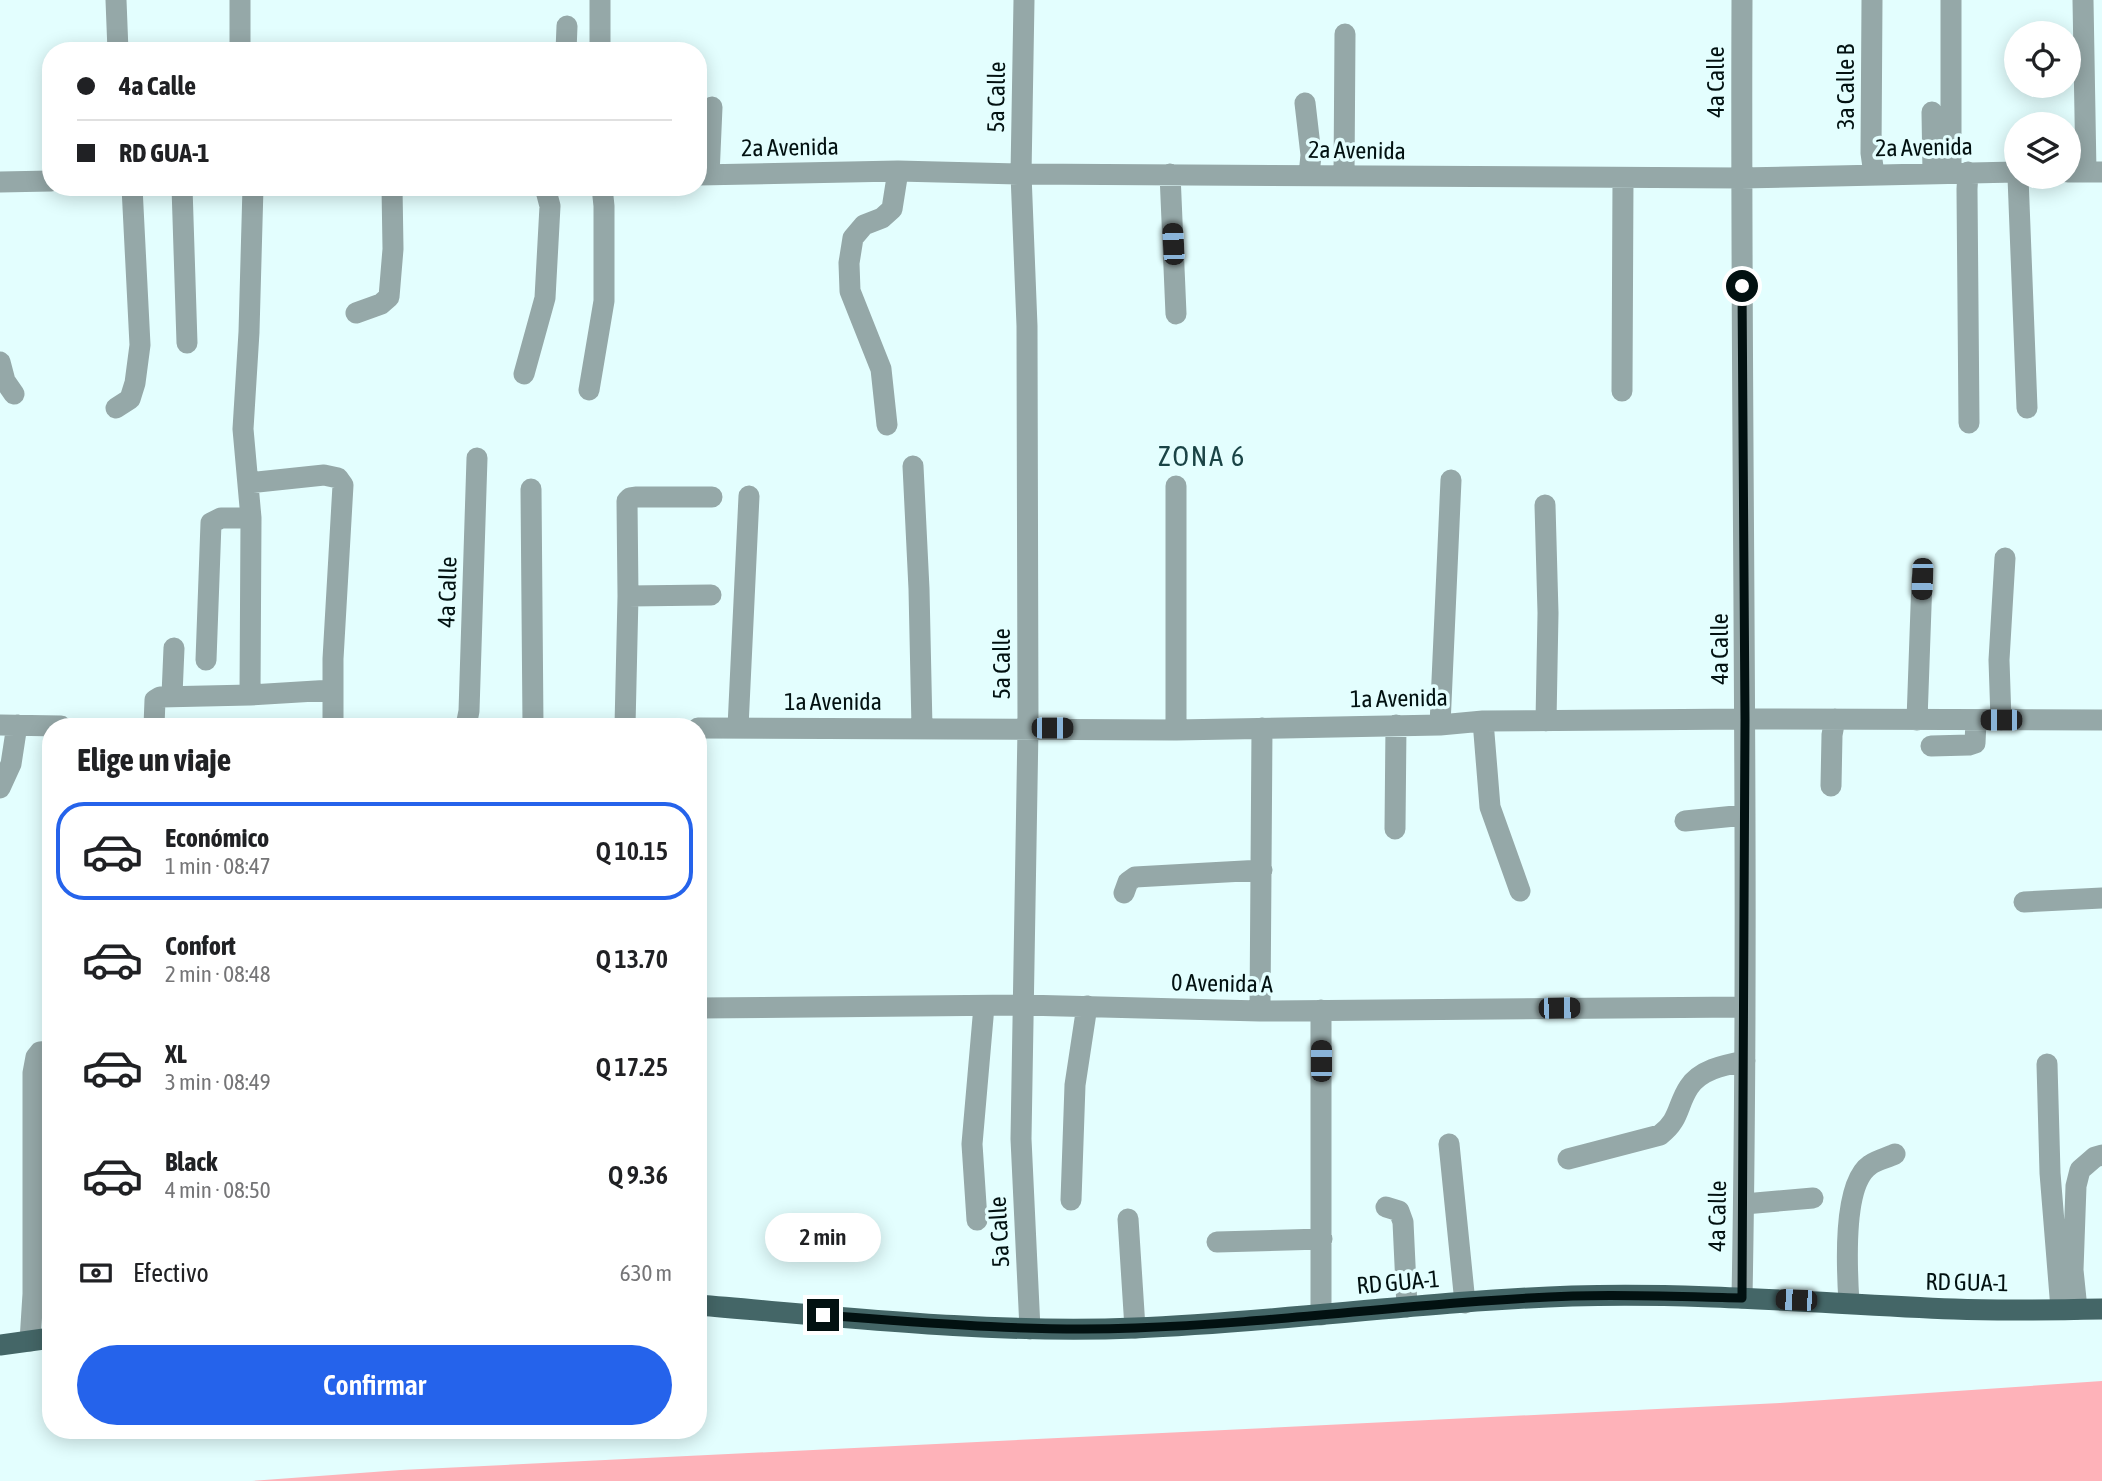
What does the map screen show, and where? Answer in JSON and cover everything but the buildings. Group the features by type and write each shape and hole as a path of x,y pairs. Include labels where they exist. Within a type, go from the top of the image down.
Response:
{"main road":[{"name":"RD GUA-1","path":"707,1306 1030,1329 1135,1328 1572,1296 1742,1298 1955,1309 2102,1308"},
{"path":"0,1346 40,1339"}],"street":[{"path":"116,0 118,42"},
{"path":"240,0 240,42"},
{"path":"600,0 600,42"},
{"name":"5a Calle","path":"1024,0 1021,174 1027,339 1028,728 1021,1139 1030,1329"},
{"name":"4a Calle","path":"1741,0 1745,719 1742,1298"},
{"name":"3a Calle B","path":"1872,0 1871,153 1874,174"},
{"path":"1951,0 1951,173"},
{"path":"2083,0 2085,172"},
{"path":"566,42 567,26"},
{"path":"1344,176 1345,34"},
{"path":"1305,103 1311,155 1310,175"},
{"path":"707,145 712,107"},
{"path":"1932,112 1951,173 1967,189 1969,423"},
{"path":"887,425 881,369 850,291 849,263 853,238 864,225 882,218 892,209 898,172"},
{"name":"2a Avenida","path":"707,175 898,172 1741,178 2004,172"},
{"path":"1170,174 1176,314"},
{"path":"1622,391 1623,178"},
{"path":"0,183 42,181"},
{"path":"2018,189 2027,408"},
{"path":"116,408 130,399 140,345 132,196"},
{"path":"182,196 187,343"},
{"path":"250,695 251,518 243,429 253,196"},
{"path":"356,313 381,304 389,297 393,249 392,196"},
{"path":"524,374 545,298 550,206 547,196"},
{"path":"589,390 604,301 603,196"},
{"path":"0,362 5,381 14,394"},
{"name":"4a Calle","path":"468,718 477,458"},
{"path":"913,466 922,728"},
{"path":"248,483 324,475 338,478 343,485 333,718"},
{"path":"1440,725 1451,480"},
{"path":"1176,486 1176,730"},
{"path":"531,489 533,718"},
{"path":"738,727 749,496"},
{"path":"625,718 627,501 630,498 712,497"},
{"path":"1545,505 1548,612 1546,721"},
{"path":"206,660 211,523 221,518 251,518"},
{"path":"2001,720 1999,660 2004,558"},
{"path":"1917,720 1922,579"},
{"path":"628,596 711,595"},
{"path":"172,695 173,648"},
{"path":"155,718 156,698 172,695 250,695 332,690"},
{"path":"1831,786 1835,719"},
{"path":"1931,746 1975,743 1976,720"},
{"name":"1a Avenida","path":"707,728 1176,730 1440,725 1483,721 2102,720"},
{"path":"1483,721 1490,807 1520,891"},
{"path":"0,788 11,764 9,725 42,726"},
{"path":"1395,830 1396,725"},
{"path":"1260,1011 1262,728"},
{"path":"1685,821 1745,815"},
{"path":"1124,893 1128,882 1135,877 1262,870"},
{"path":"2024,902 2102,898"},
{"name":"0 Avenida A","path":"707,1007 1023,1005 1260,1011 1744,1007"},
{"path":"977,1220 972,1144 984,1006"},
{"path":"1071,1200 1075,1085 1087,1006"},
{"path":"1321,1010 1321,1315"},
{"path":"40,1339 33,1294 33,1073 36,1057 42,1052"},
{"path":"1568,1159 1660,1135 1670,1127 1689,1087 1699,1078 1715,1068 1745,1061"},
{"path":"2047,1064 2050,1174 2069,1309"},
{"path":"1449,1144 1465,1303"},
{"path":"1849,1303 1847,1265 1850,1216 1858,1178 1869,1165 1895,1154"},
{"path":"2069,1309 2076,1186 2080,1170 2095,1157 2102,1155"},
{"path":"1744,1204 1814,1198"},
{"path":"1386,1207 1399,1211 1403,1222 1407,1307"},
{"path":"1128,1219 1135,1328"},
{"path":"1217,1242 1322,1239"}],"shaded area":[{"path":"2102,1381 2102,1481 252,1481 401,1470 1780,1403"}],"district":[{"name":"ZONA 6","path":"1202,456"}],"route":[{"path":"823,1315 1030,1329 1135,1328 1572,1296 1742,1298 1745,719 1742,286"}]}
